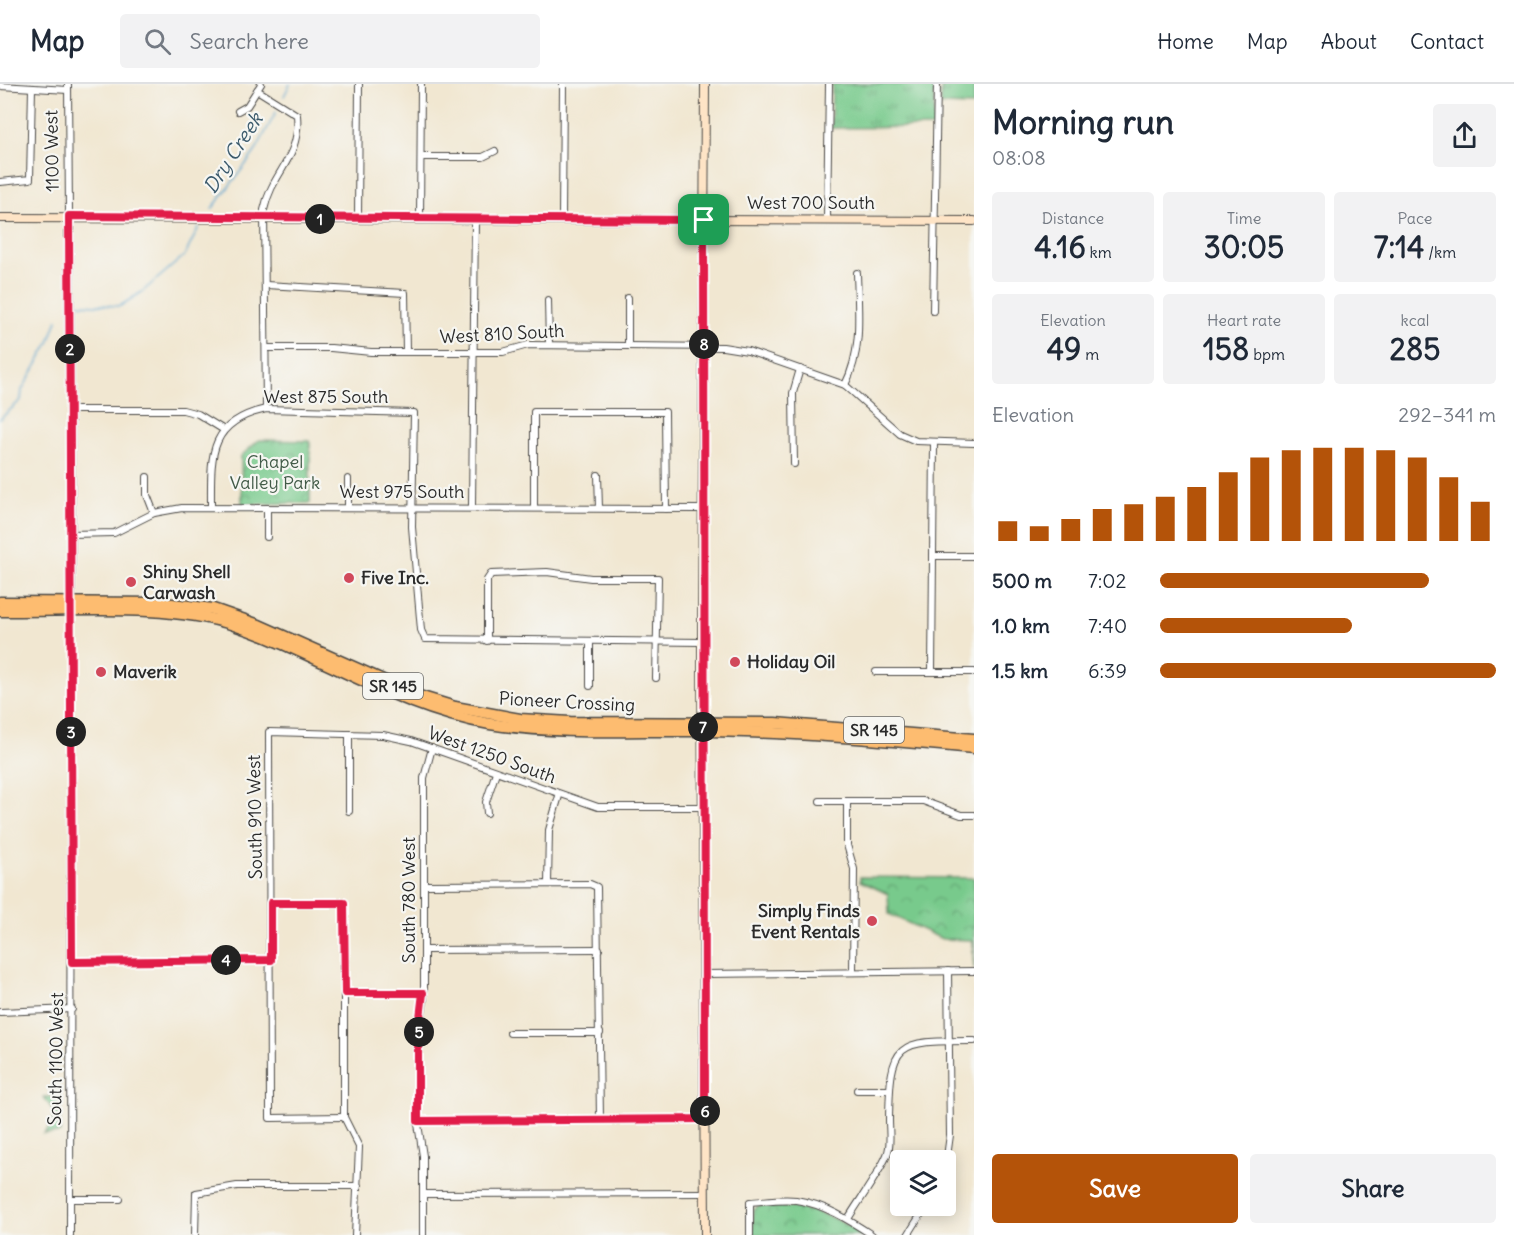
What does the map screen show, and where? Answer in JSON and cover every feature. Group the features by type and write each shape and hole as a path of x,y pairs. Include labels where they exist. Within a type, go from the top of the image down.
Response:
{"highway":[{"name":"SR 145","path":"0,602 56,607"},
{"name":"SR 145","path":"0,611 71,607"},
{"name":"Pioneer Crossing","path":"71,607 164,612 211,618 255,633 416,705 488,723 568,731 809,725 974,739"},
{"name":"Pioneer Crossing","path":"703,726 974,748"}],"street":[{"path":"358,218 360,84"},
{"path":"420,219 421,84"},
{"path":"562,219 563,84"},
{"path":"705,84 702,642 705,1235"},
{"path":"827,219 829,84"},
{"path":"933,311 936,84"},
{"path":"0,86 68,87"},
{"name":"1100 West","path":"68,87 71,692"},
{"path":"238,111 247,106 259,87 297,115 298,139 266,202 264,219 266,410"},
{"path":"0,182 30,180 32,88"},
{"path":"421,158 483,157 495,151"},
{"name":"West 700 South","path":"0,218 69,216 264,219 974,221"},
{"path":"472,506 475,219"},
{"path":"857,273 859,339 854,362 845,385 900,434 916,441 974,442"},
{"path":"266,285 405,292 406,352"},
{"path":"628,298 628,345"},
{"path":"548,300 549,345"},
{"name":"West 810 South","path":"266,348 503,352 528,345 704,345 748,351 845,385"},
{"path":"794,464 794,393 800,369"},
{"path":"70,410 183,410 198,414 224,430 216,442 211,461 211,508"},
{"name":"West 875 South","path":"224,430 247,414 266,410 414,413 412,507"},
{"path":"534,507 534,412 665,412 666,509"},
{"path":"932,672 934,442"},
{"path":"598,475 599,508"},
{"path":"147,477 147,495 154,513"},
{"path":"348,479 348,507"},
{"name":"West 975 South","path":"71,534 114,533 154,513 171,508 472,506 703,509"},
{"path":"412,507 421,630 425,639 702,642"},
{"path":"267,508 267,537"},
{"path":"933,556 974,556"},
{"path":"488,641 488,575 547,572 591,578 658,578 656,678"},
{"path":"590,642 590,686"},
{"path":"876,672 974,672"},
{"name":"South 1100 West","path":"70,1235 71,692"},
{"name":"West 1250 South","path":"269,732 383,735 432,748 598,807 617,809 704,807"},
{"name":"South 910 West","path":"269,732 270,1118 344,1117"},
{"path":"348,811 349,734"},
{"name":"South 780 West","path":"423,1235 423,1160 418,1121 418,1034 423,993 424,778 432,748"},
{"path":"487,813 486,802 496,772"},
{"path":"548,884 549,830 559,795"},
{"path":"820,801 923,801 961,815 974,815"},
{"path":"847,801 847,845 854,869 853,972"},
{"path":"424,885 592,884 597,887 600,1120"},
{"path":"271,903 344,903 344,1117 359,1147 355,1235"},
{"path":"424,950 599,950"},
{"path":"72,962 271,960"},
{"path":"705,974 974,971"},
{"path":"948,972 950,1135 948,1150"},
{"path":"345,993 423,993"},
{"path":"0,1012 72,1009"},
{"path":"510,1033 600,1033"},
{"path":"848,1219 888,1152 889,1090 893,1063 900,1051 926,1041 974,1041"},
{"path":"857,1090 889,1090"},
{"path":"418,1121 705,1119"},
{"path":"195,1235 196,1193 237,1186 358,1186"},
{"path":"423,1194 705,1193"},
{"path":"70,1199 120,1199"},
{"path":"750,1235 750,1202 796,1200 821,1206 848,1219 872,1235"},
{"path":"908,1235 920,1216"}],"green space":[{"path":"832,84 934,84 934,127 831,128"},
{"path":"941,84 974,84 974,106 941,105"},
{"name":"Chapel Valley Park","path":"259,440 310,441 310,503 242,504 241,456"},
{"path":"860,877 974,878 974,969 972,940 942,939 889,914 888,894 860,881"},
{"path":"44,1097 60,1097 60,1133 44,1134 52,1124 53,1110"},
{"path":"758,1206 788,1207 826,1215 865,1235 753,1235 753,1211"}],"waterway":[{"name":"Dry Creek","path":"284,96 290,84"},
{"name":"Dry Creek","path":"212,209 255,152 276,112"},
{"name":"Dry Creek","path":"78,304 120,306 142,292 185,255 199,227"},
{"name":"Dry Creek","path":"0,419 21,400 22,390 49,343 57,320"}],"place":[{"name":"Five Inc.","path":"349,578"},
{"name":"Shiny Shell Carwash","path":"131,582"},
{"name":"Holiday Oil","path":"735,662"},
{"name":"Maverik","path":"101,672"},
{"name":"Simply Finds Event Rentals","path":"872,921"}],"route":[{"path":"69,216 704,220 702,649 705,1119 418,1121 418,1034 423,993 345,993 344,903 271,903 271,960 72,962 69,216"}]}
